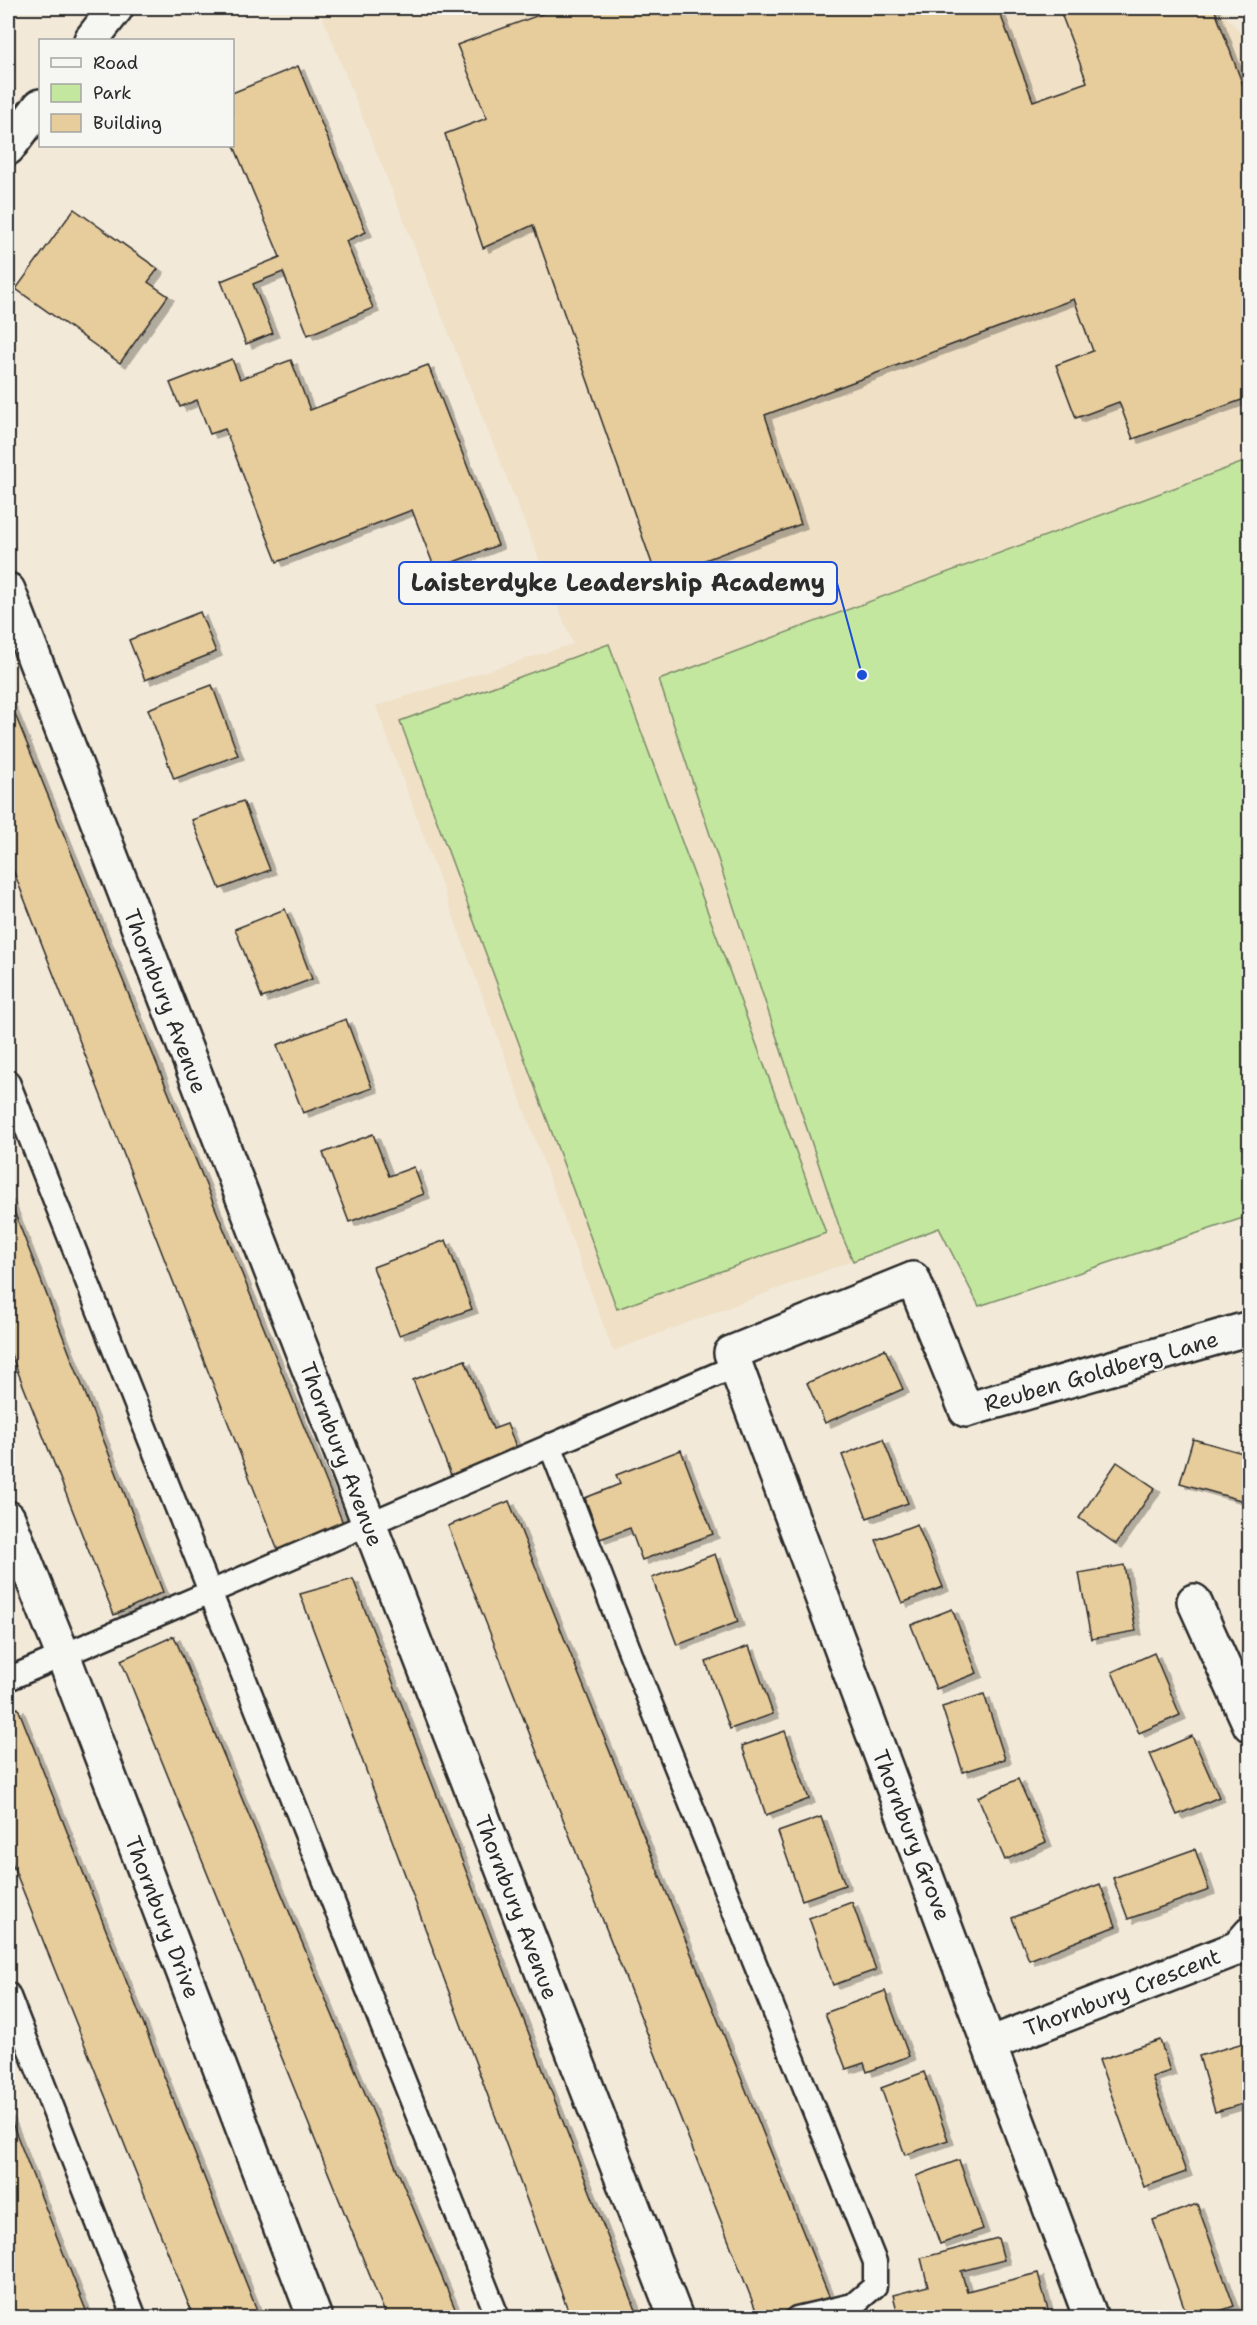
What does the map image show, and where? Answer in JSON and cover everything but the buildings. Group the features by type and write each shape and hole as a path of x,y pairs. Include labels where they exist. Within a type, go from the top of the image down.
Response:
{"main road":[{"path":"91,39 116,8"},
{"path":"8,148 39,107"},
{"name":"Thornbury Avenue","path":"8,590 676,2318"},
{"name":"Reuben Goldberg Lane","path":"733,1359 913,1279 966,1410 1250,1328"},
{"name":"Thornbury Grove","path":"733,1359 1091,2318"},
{"name":"Thornbury Drive","path":"8,1518 63,1655 315,2318"},
{"path":"1194,1601 1250,1725"},
{"name":"Thornbury Crescent","path":"990,2044 1238,1948 1250,1935"}],"lane":[{"path":"8,1082 498,2318"},
{"path":"8,1679 550,1445 733,1359"},
{"path":"550,1445 875,2262 875,2286 853,2305 797,2318"},
{"path":"8,1994 135,2318"}],"shaded area":[{"path":"319,8 1219,8 1249,42 1249,1216 979,1306 938,1228 613,1351 376,706 573,644"}],"green space":[{"path":"1249,460 1249,1216 979,1306 939,1228 853,1261 843,1238 659,680"},
{"path":"609,644 826,1233 617,1309 400,721"}],"place":[{"name":"Laisterdyke Leadership Academy","path":"862,675"}]}
